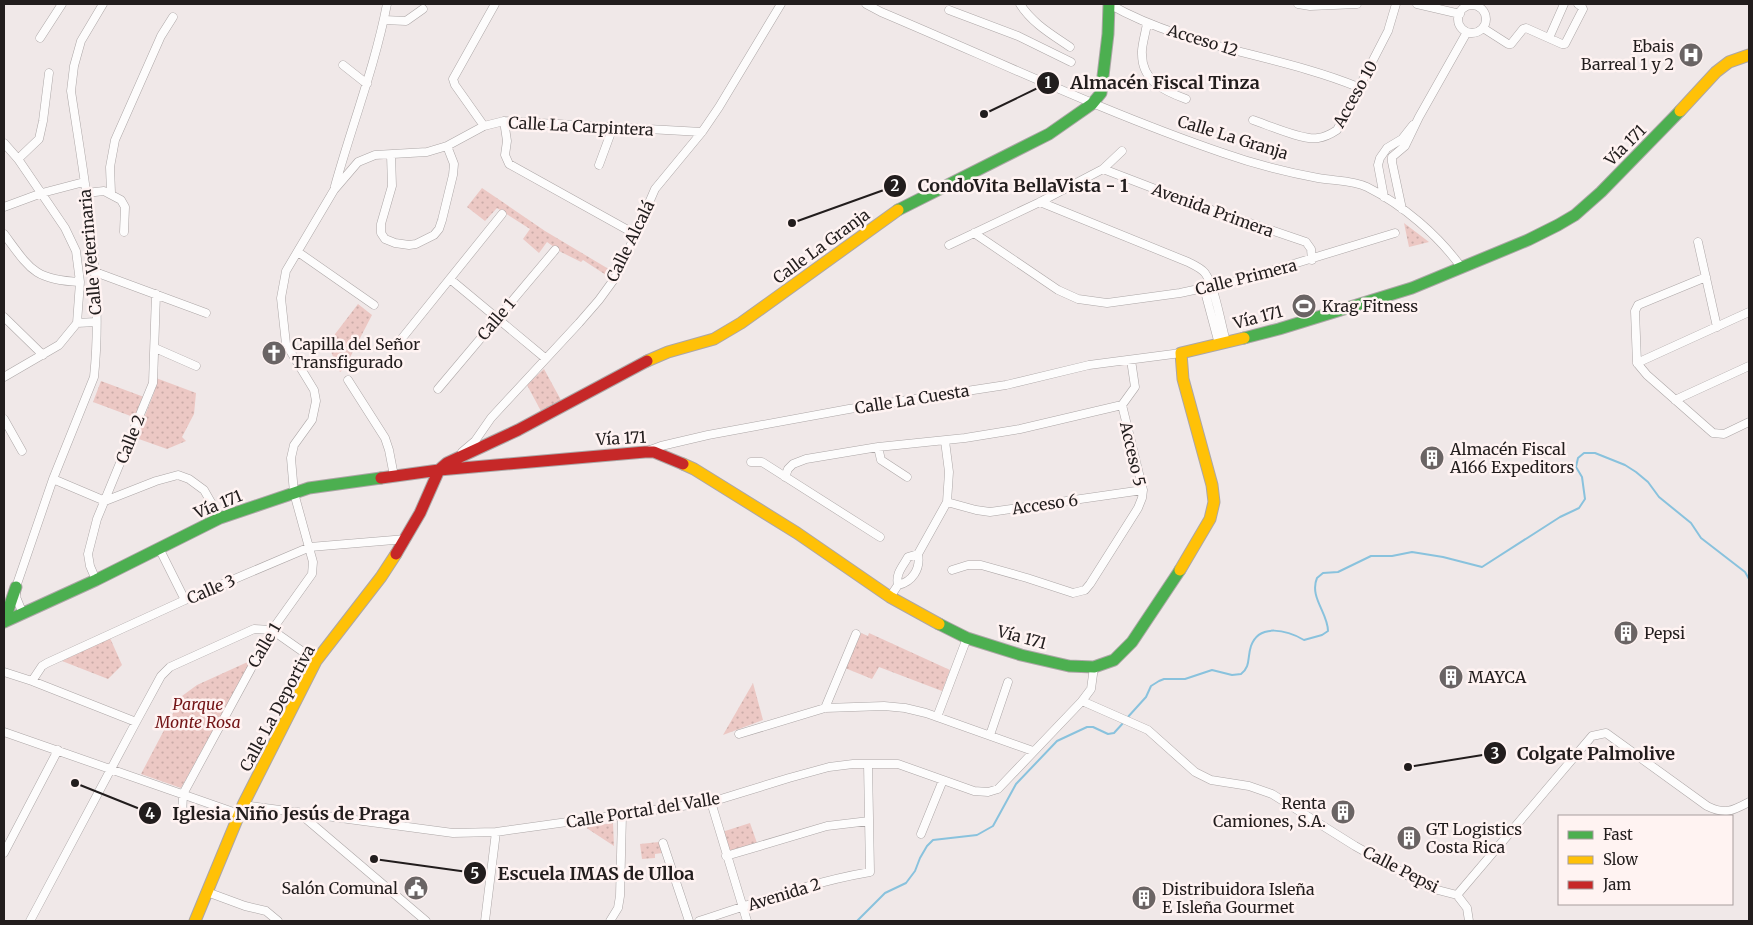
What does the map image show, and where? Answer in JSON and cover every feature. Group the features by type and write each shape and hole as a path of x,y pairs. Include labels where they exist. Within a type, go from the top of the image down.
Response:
{"main road":[{"path":"1092,104 1101,93 1108,34 1109,4"},
{"name":"Vía 171","path":"4,622 96,580 220,518 309,488 439,470 654,452 694,469 798,534 890,597 919,614 968,638 1021,655 1059,664 1094,667 1114,660 1132,642 1173,582 1210,519 1214,502 1212,485 1183,379 1181,353 1279,328 1412,288 1528,240 1575,215 1634,159 1716,72 1729,62 1749,55"},
{"name":"Calle La Granja","path":"439,470 447,463 518,430 650,359 714,339 741,323 904,206 1049,134 1092,104"},
{"name":"Calle La Deportiva","path":"195,921 241,809 316,661 381,577 406,539 439,470"},
{"path":"4,622 16,587"}],"street":[{"path":"40,38 62,4"},
{"name":"Calle Veterinaria","path":"16,587 53,479 94,376 95,272 71,91 74,66 81,40 103,4"},
{"path":"334,190 367,84 387,4"},
{"path":"484,126 455,85 453,79 495,4"},
{"name":"Calle Alcalá","path":"455,459 475,441 484,428 545,358 599,300 622,266 655,189 702,132 781,4"},
{"path":"866,4 1092,104"},
{"path":"1020,4 1028,16 1037,24 1070,47"},
{"name":"Acceso 12","path":"1109,4 1130,15 1189,37 1260,58 1329,75 1358,87"},
{"path":"1298,4 1310,6 1357,4"},
{"name":"Acceso 10","path":"1253,120 1305,138 1316,139 1336,130 1376,57 1388,31 1396,4"},
{"path":"1417,4 1460,14"},
{"path":"1549,38 1564,4"},
{"path":"1482,28 1508,44 1511,44 1523,29 1526,28 1562,44 1567,42 1583,10 1578,4"},
{"path":"1475,5 1483,11 1486,19 1482,28 1475,32 1467,32 1459,22 1460,14 1466,7 1475,5"},
{"path":"384,20 406,22 423,9"},
{"path":"949,10 1018,36 1071,62"},
{"path":"111,193 110,168 115,140 161,36 173,18"},
{"path":"1147,22 1142,53 1145,69 1154,82 1166,92 1186,99"},
{"path":"1402,209 1392,157 1405,146 1467,32"},
{"path":"1054,52 1059,40"},
{"path":"343,64 367,84"},
{"path":"18,159 40,139 49,72"},
{"name":"Calle La Granja","path":"1092,104 1160,131 1246,161 1318,178 1364,186 1402,209 1432,235 1450,253 1461,268"},
{"path":"1384,197 1378,165 1380,158 1387,148 1402,139 1419,118"},
{"path":"504,121 507,141 505,155 509,164 635,234"},
{"name":"Calle La Carpintera","path":"294,493 291,458 294,445 312,420 316,401 314,390 286,344 281,298 286,271 334,190 358,162 375,155 427,152 447,146 484,126 504,121 702,132"},
{"path":"599,165 614,127"},
{"path":"4,143 18,159 65,228 76,251 80,282 77,324 60,344 4,378"},
{"path":"391,155 392,186 381,224 381,233 385,239 395,243 416,244 434,235 439,229 442,220 454,164 447,146"},
{"path":"949,245 1040,202 1103,169 1122,151"},
{"name":"Avenida Primera","path":"1103,169 1197,205 1306,242 1312,249 1312,260"},
{"path":"4,207 42,193 84,182"},
{"path":"86,194 104,191 111,193 121,200 126,208 124,232"},
{"path":"1040,202 1188,262 1205,273 1222,343"},
{"path":"399,342 502,214"},
{"name":"Calle Primera","path":"974,233 1058,290 1093,302 1116,303 1208,288 1312,260 1395,234"},
{"path":"4,234 19,255 35,272 60,281 80,282"},
{"path":"1698,242 1717,326"},
{"name":"Calle 1","path":"438,389 555,250"},
{"path":"298,252 374,305"},
{"path":"95,272 206,313"},
{"path":"1706,277 1638,305 1635,311 1637,363 1647,375 1713,433 1724,434 1749,422"},
{"path":"450,279 545,358"},
{"name":"Calle 2","path":"96,580 90,566 88,554 97,519 153,383 156,294"},
{"path":"1637,363 1749,312"},
{"path":"4,317 43,356"},
{"path":"77,324 96,322"},
{"path":"155,348 196,366"},
{"name":"Calle La Cuesta","path":"645,452 661,446 708,436 849,409 1006,385 1089,365 1181,353"},
{"path":"1122,405 1135,388 1131,360"},
{"path":"1675,400 1749,366"},
{"path":"348,380 385,438 394,476"},
{"name":"Acceso 5","path":"785,477 788,469 800,461 878,447 945,441 1020,429 1122,405 1143,490 1138,508 1085,590 1066,591 981,565 952,570"},
{"path":"4,419 22,451"},
{"path":"484,428 486,438 492,442"},
{"path":"890,597 898,585 905,583 915,573 920,563 918,554 947,502 949,472 945,441"},
{"path":"878,447 881,460 907,477"},
{"path":"751,462 762,462 880,537"},
{"path":"53,479 104,501 156,481 178,475 189,478 204,490 220,518"},
{"name":"Acceso 6","path":"947,502 990,512 1143,490"},
{"name":"Calle 1","path":"183,794 272,630 312,574 313,562 310,547 294,493"},
{"name":"Calle 3","path":"32,681 42,666 47,663 185,600 310,547 406,539"},
{"path":"159,548 185,600"},
{"path":"898,585 896,578 902,566 908,557 918,554"},
{"path":"16,587 16,597 22,614"},
{"path":"30,921 161,676 170,667 254,629 272,630 316,661"},
{"path":"825,708 856,634"},
{"path":"937,717 968,638"},
{"name":"Calle Portal del Valle","path":"4,732 183,794 241,809 297,811 447,833 496,832 575,820 622,816 711,802 830,767 898,764 974,791 988,792 998,789 1082,701 1091,689 1094,667"},
{"path":"4,672 32,681 136,722"},
{"path":"990,735 1008,682"},
{"name":"Calle Pepsi","path":"1082,701 1148,730 1195,772 1211,780 1249,786 1272,794 1355,846 1430,888 1457,895 1592,736 1598,734 1606,734 1617,741 1706,806 1719,812 1732,811 1749,802"},
{"path":"739,734 825,708 898,707 937,717 1033,751"},
{"path":"4,853 58,750"},
{"path":"726,856 827,826 869,821 868,764"},
{"path":"921,834 943,780"},
{"path":"182,817 183,794"},
{"path":"711,802 747,921"},
{"path":"297,811 426,921"},
{"path":"610,921 618,908 620,896 622,816"},
{"name":"Avenida 2","path":"699,921 842,876 870,872 869,821"},
{"path":"485,921 496,832"},
{"path":"663,843 689,921"},
{"path":"207,892 245,906 266,911 278,921"},
{"path":"1457,895 1467,908 1469,921"}],"green space":[{"path":"482,188 545,231 612,271 609,277 583,260 581,262 561,252 547,242 539,253 523,239 530,229 497,208 485,221 467,207"},
{"path":"1404,223 1429,242 1409,247"},
{"path":"358,304 372,315 344,369 340,372 331,352 332,338"},
{"path":"544,369 562,402 542,413 527,385"},
{"path":"156,378 196,393 194,414 182,437 186,441 167,449 136,438 154,393"},
{"path":"101,381 144,397 136,418 93,402"},
{"path":"861,633 868,636 869,633 950,670 942,691 879,667 872,679 845,668"},
{"path":"110,638 122,665 108,679 62,661"},
{"name":"Parque Monte Rosa","path":"252,660 181,788 141,774 182,696 197,685"},
{"path":"753,683 763,720 723,735"},
{"path":"613,823 614,846 585,827"},
{"path":"750,823 757,843 728,852 722,832"},
{"path":"659,842 662,853 655,854 655,858 642,859 640,844"}],"waterway":[{"path":"1127,718 1146,697 1151,686 1164,679 1185,679 1212,670 1232,675 1241,674 1248,665 1251,646 1260,634 1267,631 1282,631 1304,640 1322,635 1328,631 1315,592 1317,578 1323,573 1338,572 1371,556 1392,556 1412,552 1443,557 1482,567 1560,517 1579,508 1585,499 1582,477 1576,467 1578,458 1584,453 1595,453 1625,465 1636,472 1648,482 1659,497 1691,523 1701,538 1745,572 1749,579"},
{"path":"857,921 885,893 906,883 915,871 927,846 933,840 977,835 993,826 1016,784 1057,741 1087,727 1093,727 1108,734 1114,733 1124,722"}],"traffic: fast":[{"path":"898,210 1049,134 1092,104 1101,93 1108,34 1109,4"},
{"path":"1244,338 1412,288 1528,240 1558,225 1575,215 1601,192 1680,111"},
{"path":"4,622 96,580 220,518 309,488 381,478"},
{"path":"939,624 967,638 1021,655 1069,666 1094,667 1114,660 1132,642 1180,570"},
{"path":"4,622 16,587"}],"traffic: slow":[{"path":"1680,111 1716,72 1729,62 1749,55"},
{"path":"647,361 668,352 714,339 741,323 898,210"},
{"path":"1180,570 1210,519 1214,502 1212,485 1183,379 1181,353 1244,338"},
{"path":"683,464 797,533 890,597 939,624"},
{"path":"195,921 243,805 316,661 381,577 396,554"}],"traffic: jam":[{"path":"396,554 420,513 439,470 447,463 518,430 647,361"},
{"path":"381,478 439,470 645,452 654,452 683,464"}],"place":[{"name":"Ebais Barreal 1 y 2","path":"1691,55"},
{"name":"Almacén Fiscal Tinza","path":"984,114"},
{"name":"CondoVita BellaVista - 1","path":"792,223"},
{"name":"Krag Fitness","path":"1304,306"},
{"name":"Capilla del Señor Transfigurado","path":"274,353"},
{"name":"Almacén Fiscal A166 Expeditors","path":"1432,458"},
{"name":"Pepsi","path":"1626,633"},
{"name":"MAYCA","path":"1451,677"},
{"name":"Colgate Palmolive","path":"1408,767"},
{"name":"Iglesia Niño Jesús de Praga","path":"75,783"},
{"name":"Renta Camiones, S.A.","path":"1343,812"},
{"name":"GT Logistics Costa Rica","path":"1409,838"},
{"name":"Escuela IMAS de Ulloa","path":"374,859"},
{"name":"Salón Comunal","path":"416,888"},
{"name":"Distribuidora Isleña E Isleña Gourmet","path":"1144,898"}]}
